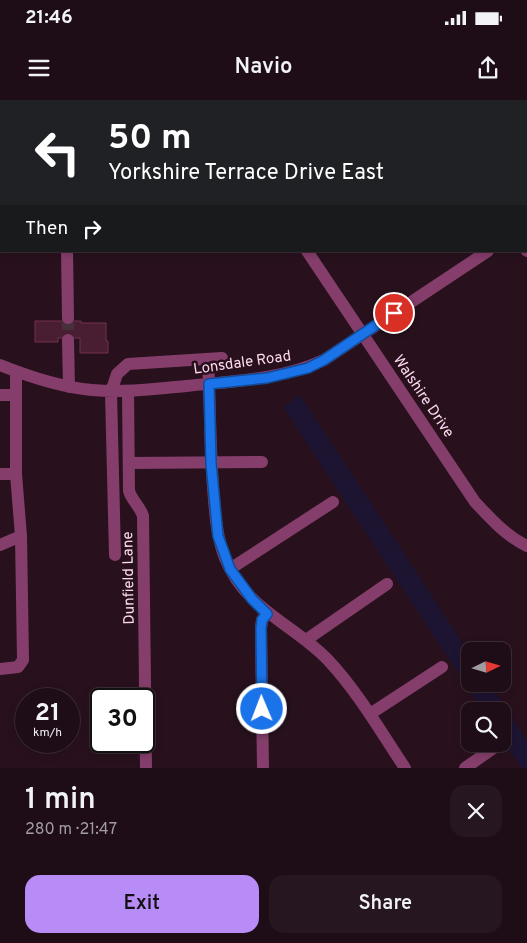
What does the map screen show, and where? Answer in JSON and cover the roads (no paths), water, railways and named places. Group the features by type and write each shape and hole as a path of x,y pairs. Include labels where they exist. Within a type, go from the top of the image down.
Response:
{"street":[{"path":"67,252 68,318"},
{"name":"Walshire Drive","path":"309,252 475,502 496,524 517,541 527,546"},
{"name":"Lonsdale Road","path":"0,365 34,378 69,387 111,392 267,378 308,368 324,360 486,252"},
{"path":"68,340 69,387"},
{"path":"115,555 111,392 117,374 128,364 222,358"},
{"path":"208,359 211,463 218,536 230,569 252,599 267,614 306,640 340,674 370,714 405,768"},
{"path":"0,669 18,667 23,660 21,536 16,474 14,395 16,372"},
{"name":"Dunfield Lane","path":"128,391 128,463 131,498 141,509 143,516 146,768"},
{"path":"0,394 14,395"},
{"path":"128,463 262,462"},
{"path":"0,474 16,474"},
{"path":"230,569 333,502"},
{"path":"0,545 21,536"},
{"path":"306,640 387,584"},
{"path":"263,768 261,628 262,620 267,614"},
{"path":"370,714 442,668"},
{"path":"465,768 488,752"}],"tunnel":[{"path":"68,318 68,340"}]}
